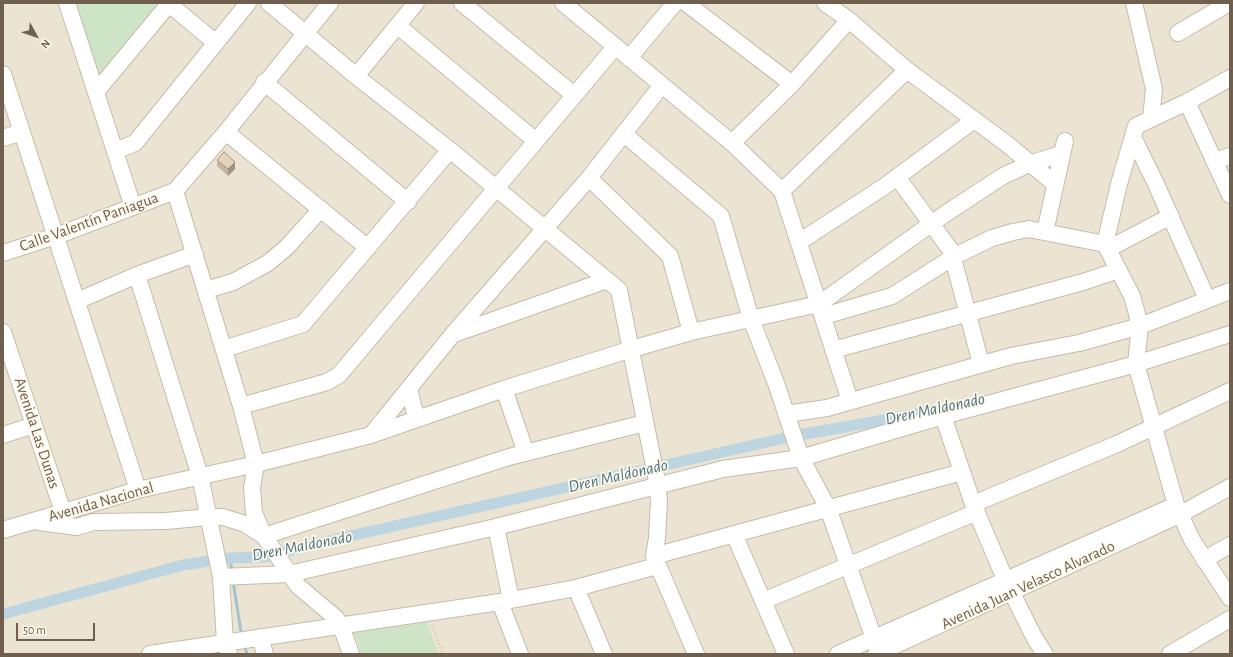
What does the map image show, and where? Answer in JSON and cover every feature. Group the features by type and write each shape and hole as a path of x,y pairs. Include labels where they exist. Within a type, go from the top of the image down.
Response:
{"street":[{"path":"67,3 133,207"},
{"path":"114,151 135,143 248,3"},
{"path":"270,3 356,76 450,150 619,290 632,349 659,500 655,561 696,654"},
{"path":"330,3 264,82 226,132 175,191 241,406 256,464 252,488 254,513 268,542 298,586 329,611 341,626 351,654"},
{"path":"356,76 416,3"},
{"path":"462,3 574,95"},
{"path":"629,58 675,3"},
{"path":"686,3 792,84"},
{"path":"825,3 844,12 907,70 1007,144 1029,164 1055,184"},
{"path":"1134,3 1154,89 1151,119"},
{"path":"96,92 169,4 216,43"},
{"path":"570,5 615,47 732,143 782,191 822,310 833,350 850,401"},
{"path":"1178,33 1225,7"},
{"path":"732,143 792,84 844,12"},
{"path":"398,26 536,141"},
{"path":"241,406 334,379 615,47"},
{"path":"782,191 907,70"},
{"path":"3,74 138,490"},
{"path":"1230,78 1187,102 1136,126 1119,184 1107,246 1132,296 1140,326 1136,364 1178,510 1204,560 1230,598"},
{"path":"264,82 408,202"},
{"path":"371,435 453,334 589,178 662,85"},
{"path":"1187,102 1230,195"},
{"path":"799,242 897,177 974,120"},
{"path":"3,138 22,132"},
{"path":"226,132 368,248"},
{"path":"624,134 721,216 751,319 801,458 828,508 874,637 878,653"},
{"path":"1133,137 1171,216 1208,300"},
{"path":"822,310 931,224 1003,176 1063,147 1045,232"},
{"path":"224,349 303,324 408,202 450,150"},
{"path":"1214,161 1230,156"},
{"path":"897,177 954,257 982,364"},
{"path":"589,178 670,256 691,332"},
{"name":"Calle Valentín Paniagua","path":"3,253 56,236 175,191"},
{"path":"206,290 233,282 268,263 287,247 321,210"},
{"path":"1107,246 1171,216"},
{"name":"Avenida Nacional","path":"3,530 138,490 256,464 371,435 504,389 691,332 751,319 822,310 892,296 954,257 992,238 1029,230 1045,232 1107,246"},
{"path":"77,301 137,275 195,254"},
{"path":"833,350 1083,282 1119,270"},
{"path":"137,275 200,476 221,577 227,648"},
{"path":"453,334 607,280"},
{"path":"786,414 827,408 1011,356 1079,343 1140,326 1230,291"},
{"name":"Avenida Las Dunas","path":"3,332 63,512"},
{"path":"221,577 286,569 496,527 656,481 801,458 944,416 1136,364 1230,334"},
{"path":"409,388 414,410 420,418"},
{"path":"504,389 526,453"},
{"path":"763,601 975,508 1230,391"},
{"path":"944,416 975,508 1009,586 1034,637 1045,654"},
{"path":"268,542 418,485 526,453 645,423"},
{"path":"3,435 34,425"},
{"path":"150,654 227,648 260,637 506,601 576,588 734,534 962,472"},
{"name":"Avenida Juan Velasco Alvarado","path":"878,653 1009,586 1230,487"},
{"path":"32,522 77,527 93,522 166,521 223,517 244,524 268,542"},
{"path":"496,527 506,601 520,654"},
{"path":"734,534 786,654"},
{"path":"1204,560 1230,544"},
{"path":"838,654 874,637 1009,586"},
{"path":"576,588 604,654"},
{"path":"1170,654 1230,619"},
{"path":"260,637 265,654"}],"path":[{"path":"426,613 443,654"}],"shaded area":[{"path":"3,3 1230,3 1230,654 3,654"}],"green space":[{"path":"71,3 163,3 98,84"},
{"path":"424,616 439,654 361,654 354,631"}],"building":[{"path":"224,152 235,162 228,169 217,160"}],"waterway":[{"name":"Dren Maldonado","path":"3,614 183,565 230,558 264,557 341,538 794,436 939,410"},
{"path":"230,558 232,571"},
{"path":"233,581 241,632"},
{"path":"244,645 247,654"}]}
